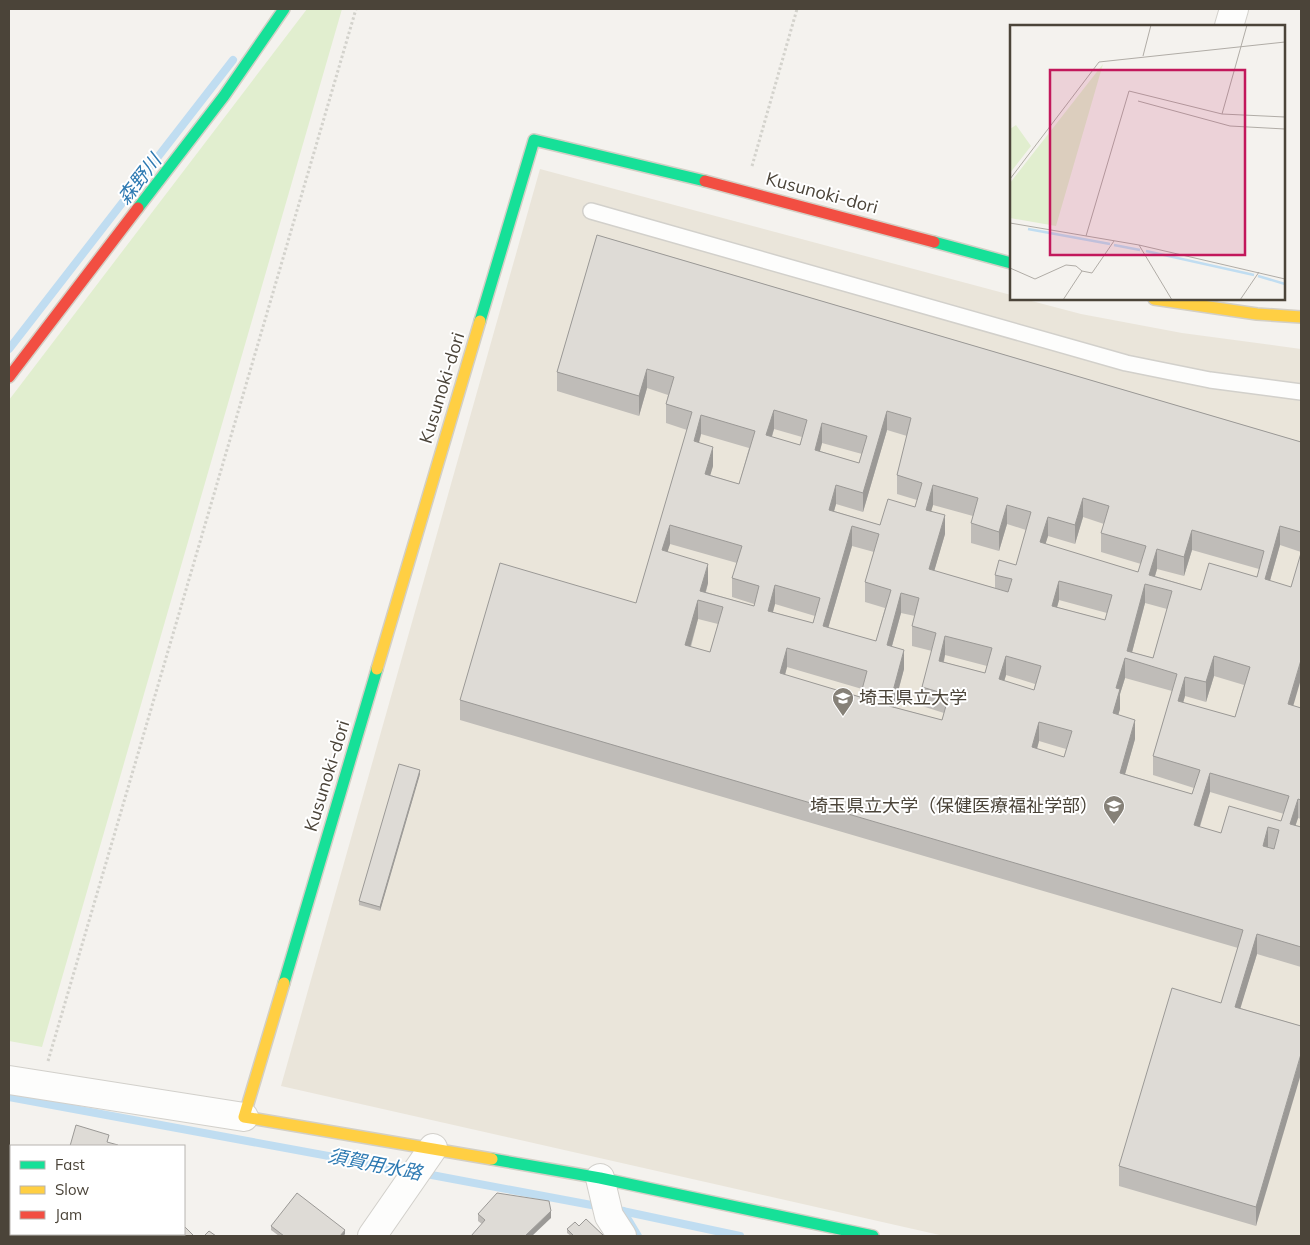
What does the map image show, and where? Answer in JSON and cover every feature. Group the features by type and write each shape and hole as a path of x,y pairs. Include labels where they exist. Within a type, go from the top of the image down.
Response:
{"street":[{"path":"9,377 224,96 284,9"},
{"path":"1229,25 1234,9"},
{"name":"Kusunoki-dori","path":"244,1117 534,140 745,191 1010,263"},
{"path":"1161,300 1257,314 1301,317"},
{"path":"9,1080 433,1148 600,1178 874,1236"},
{"path":"372,1236 433,1148"},
{"path":"600,1178 609,1216 622,1236"}],"lane":[{"path":"591,211 1126,363 1210,380 1301,392"}],"path":[{"path":"41,1086 356,9"},
{"path":"745,191 797,9"}],"shaded area":[{"name":"埼玉県立大学","path":"540,169 1010,295 1010,300 1028,300 1081,314 1182,333 1301,349 1301,1236 944,1236 281,1086"}],"green space":[{"path":"307,9 342,9 42,1047 9,1041 9,400"}],"building":[{"name":"埼玉県立大学","path":"597,235 1301,442 1301,532 1280,526 1265,579 1291,587 1301,553 1301,660 1288,704 1301,708 1301,800 1298,799 1290,824 1301,827 1301,947 1257,934 1235,1007 1301,1026 1301,1054 1256,1207 1119,1166 1172,988 1221,1003 1243,930 460,700 500,563 636,603 692,412 666,404 674,377 647,369 639,396 557,372","holes":["774,410 807,420 800,445 766,435","887,411 911,418 897,475 922,483 915,507 888,499 880,525 829,510 836,485 863,493","701,415 755,431 739,484 705,474 713,447 694,441","822,423 867,436 859,463 815,450","933,485 978,498 971,523 999,532 1007,505 1031,512 1016,565 999,560 995,575 1012,579 1008,592 929,569 945,515 926,510","1083,498 1109,506 1101,533 1146,546 1138,572 1040,542 1048,517 1075,525","670,525 742,546 732,578 759,586 754,606 700,591 708,564 662,550","852,526 879,534 865,582 891,590 876,641 823,626","1192,530 1264,551 1257,577 1209,563 1201,590 1149,575 1157,549 1184,557","1059,581 1112,595 1105,620 1052,606","1145,584 1172,591 1153,658 1127,651","775,585 820,598 813,623 768,611","901,593 919,598 912,626 936,633 922,687 949,695 942,720 889,706 904,650 887,645","698,600 723,607 710,652 685,645","945,636 992,648 985,673 939,661","787,648 867,671 860,697 780,673","1006,656 1041,666 1034,690 999,679","1214,656 1250,667 1235,717 1178,701 1185,677 1206,682","1125,658 1177,674 1153,756 1200,770 1192,794 1120,773 1135,720 1113,713 1120,689 1116,688","1039,722 1072,731 1064,757 1032,747","1210,773 1289,796 1281,821 1229,806 1221,833 1194,825","1268,827 1279,830 1274,849 1263,846"]},
{"path":"399,764 420,770 380,907 359,901"},
{"path":"76,1125 109,1135 107,1142 118,1145 70,1145"},
{"path":"297,1193 345,1230 340,1236 284,1236 271,1226"},
{"path":"497,1193 549,1201 551,1211 525,1236 471,1236 485,1220 478,1214"},
{"path":"586,1219 604,1236 571,1236 573,1235 567,1229 575,1222 579,1226"},
{"path":"185,1227 194,1236 171,1236 185,1235"},
{"path":"209,1231 216,1236 204,1236"}],"waterway":[{"name":"森野川","path":"9,349 233,60"},
{"name":"須賀用水路","path":"9,1097 410,1171"},
{"name":"須賀用水路","path":"421,1173 602,1207"},
{"name":"須賀用水路","path":"613,1209 740,1236"},
{"path":"623,1211 638,1236"}],"traffic: fast":[{"path":"138,208 224,96 284,9"},
{"path":"480,321 534,140 705,181"},
{"path":"934,242 1010,263"},
{"path":"284,983 377,669"},
{"path":"492,1159 600,1178 873,1236"}],"traffic: slow":[{"path":"1161,300 1257,314 1301,317"},
{"path":"377,669 480,321"},
{"path":"284,983 244,1117 492,1159"}],"traffic: jam":[{"path":"705,181 934,242"},
{"path":"9,377 138,208"}],"place":[{"name":"埼玉県立大学","path":"843,717"},
{"name":"埼玉県立大学（保健医療福祉学部）","path":"1114,825"}]}
